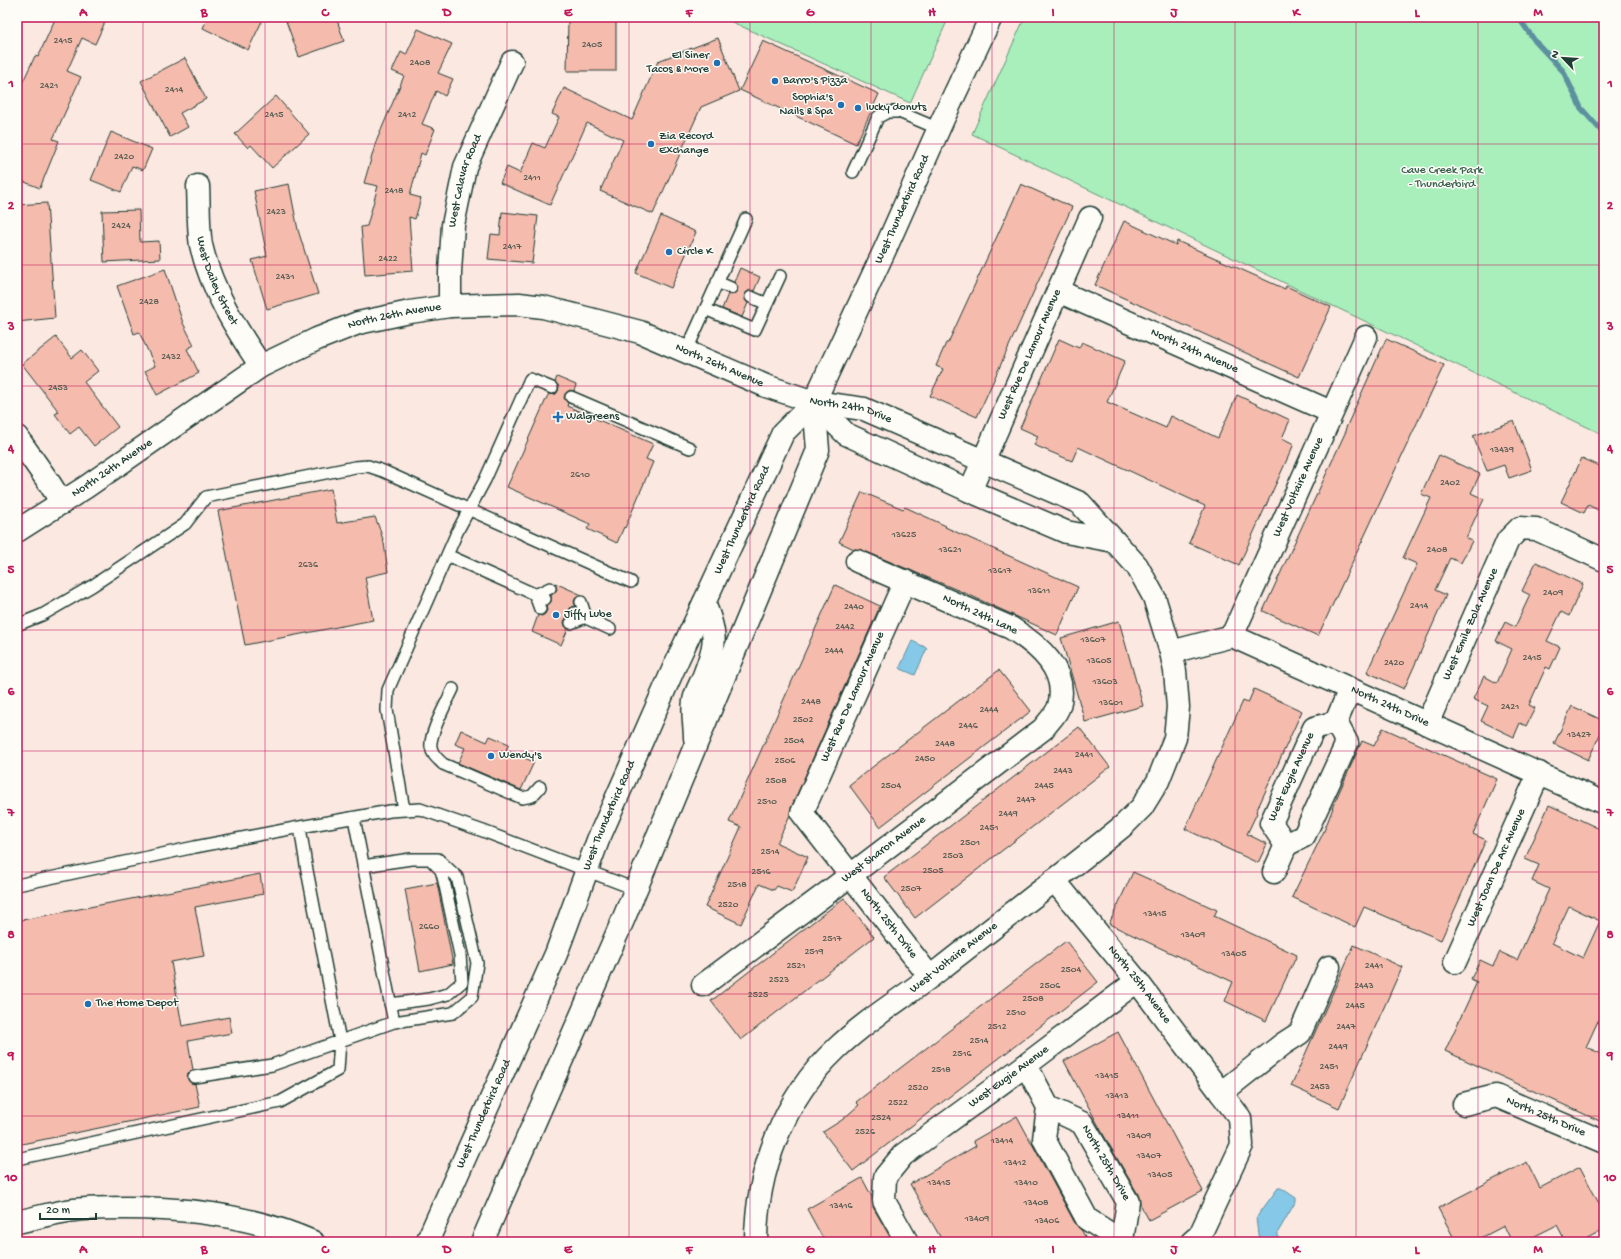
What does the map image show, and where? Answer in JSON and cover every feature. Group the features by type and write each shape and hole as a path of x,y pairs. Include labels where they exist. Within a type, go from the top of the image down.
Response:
{"street":[{"name":"West Thunderbird Road","path":"427,1242 556,954 601,833 704,603 783,433 814,402 888,245 939,129 991,17"},
{"name":"West Calavar Road","path":"450,306 450,272 453,225 465,168 512,62"},
{"name":"West Dailey Street","path":"198,186 201,244 216,289 249,348 261,366"},
{"name":"West Rue De Lamour Avenue","path":"970,491 1090,218"},
{"name":"North 24th Avenue","path":"1058,291 1331,412"},
{"name":"North 26th Avenue","path":"17,531 62,503 261,366 317,339 358,323 410,312 450,306 494,304 543,307 640,332 766,386 814,402"},
{"name":"West Voltaire Avenue","path":"1232,636 1331,412 1366,337"},
{"name":"West Thunderbird Road","path":"482,1242 635,889 818,450 814,402"},
{"name":"North 24th Drive","path":"814,402 864,409 1080,503 1137,566 1154,597 1171,652 1175,671 1178,707 1175,738 1158,781"},
{"name":"North 24th Drive","path":"814,402 846,434 970,491 1066,532 1114,541"},
{"path":"17,437 62,503"},
{"name":"West Emile Zola Avenue","path":"1427,724 1508,540 1520,528 1536,529 1604,560"},
{"name":"North 24th Lane","path":"857,561 1011,628 1032,642 1055,666 1061,688 1059,707"},
{"name":"West Rue De Lamour Avenue","path":"802,813 905,581"},
{"path":"695,745 694,700 713,655 714,632 704,603"},
{"name":"North 24th Drive","path":"1232,636 1604,803"},
{"path":"1171,652 1232,636"},
{"path":"1274,872 1286,845 1304,836 1347,743 1336,722 1350,689"},
{"name":"West Sharon Avenue","path":"703,985 1043,729 1059,707"},
{"name":"West Eugie Avenue","path":"1286,845 1271,823 1314,728 1336,722"},
{"name":"West Joan De Arc Avenue","path":"1455,962 1539,774"},
{"name":"West Voltaire Avenue","path":"756,1242 761,1187 770,1152 783,1120 801,1091 835,1050 858,1030 1124,825 1142,807 1158,781"},
{"name":"North 25th Drive","path":"802,813 930,976"},
{"name":"North 25th Avenue","path":"1054,880 1137,981 1221,1093"},
{"path":"1192,1242 1200,1235 1242,1145 1240,1118 1221,1093 1283,1044 1300,1033 1329,967"},
{"name":"West Eugie Avenue","path":"907,1242 884,1201 885,1177 903,1155 1137,981"},
{"path":"1026,1065 1048,1107"},
{"name":"North 25th Drive","path":"1464,1104 1496,1096 1604,1142"},
{"name":"North 25th Drive","path":"1048,1107 1082,1122 1128,1202 1123,1241 1087,1219 1044,1139 1048,1107"},
{"path":"17,1222 74,1210 163,1208 224,1215 257,1222 292,1233 313,1242"}],"lane":[{"path":"853,172 878,117 888,112 899,112 939,129"},
{"path":"686,352 746,219"},
{"path":"705,309 755,330 780,276"},
{"path":"717,282 731,288"},
{"path":"751,297 767,304"},
{"path":"404,810 387,710 388,690 447,555 485,480 530,379 552,388"},
{"path":"571,397 690,448"},
{"path":"17,625 42,615 92,586 185,524 206,497 355,467 368,466 383,471 631,582"},
{"path":"447,555 540,601 550,588"},
{"path":"581,602 578,618 610,629"},
{"path":"453,689 432,736 431,746 434,755 443,764 522,798 532,796 540,787"},
{"path":"17,885 300,827 390,811 420,809 483,831 635,889"},
{"path":"354,818 394,1022"},
{"path":"17,1160 280,1102 338,1070 340,1041 307,873 300,827"},
{"path":"194,1078 272,1065 394,1022 453,1013 472,997 477,963 457,877 438,859 411,859 364,866"},
{"path":"390,1004 429,999 448,994 462,982 460,955 444,881 441,870 429,859"}],"green space":[{"path":"721,17 949,17 910,103"},
{"name":"Cave Creek Park - Thunderbird","path":"1025,17 1604,17 1604,435 972,134"}],"water":[{"path":"912,641 927,648 915,675 901,669 900,667"},
{"path":"1278,1188 1281,1188 1296,1198 1296,1201 1278,1232 1278,1242 1259,1242 1256,1218"}],"building":[{"path":"56,17 93,17 105,22 95,44 82,38 67,71 81,77 53,139 59,141 40,188 17,179 17,94 35,56 38,57"},
{"path":"208,17 264,17 248,50 203,28"},
{"path":"297,17 336,17 344,41 299,57 286,21"},
{"path":"568,19 616,20 616,71 567,71"},
{"path":"418,29 452,44 438,73 453,79 445,96 436,91 422,124 435,129 425,155 421,153 410,195 421,198 415,219 409,217 413,271 365,275 361,227 367,226 378,186 364,183 376,142 404,76 392,71 401,52 406,55"},
{"path":"718,38 739,91 701,107 653,214 600,191 623,140 587,123 550,205 500,183 507,167 520,173 533,143 545,148 559,117 552,114 564,88 632,120 658,61"},
{"path":"763,41 879,94 856,144 740,90"},
{"path":"185,58 206,99 180,113 188,127 170,137 141,81"},
{"path":"276,96 309,134 272,168 251,145 248,148 235,134"},
{"path":"111,132 152,149 143,170 132,166 121,192 91,180"},
{"path":"289,184 298,230 318,294 267,309 252,260 267,256 254,191"},
{"path":"1021,184 1072,207 977,417 930,396 943,369 936,366"},
{"path":"47,203 55,318 17,322 17,205"},
{"path":"139,210 140,242 159,241 160,259 104,262 102,211"},
{"path":"502,212 538,216 532,263 488,259 491,234 500,235"},
{"name":"Circle K","path":"661,216 696,232 671,288 636,273"},
{"path":"1124,221 1176,245 1177,241 1285,289 1286,286 1331,307 1299,377 1095,285"},
{"name":"Circle K","path":"740,268 760,277 754,291 750,290 745,294 744,298 748,303 742,317 722,309 728,294 732,295 737,291 738,287 734,282"},
{"path":"165,269 183,323 194,345 187,349 199,373 157,395 145,371 155,366 139,332 134,334 117,286"},
{"path":"56,337 72,358 82,350 98,371 84,382 118,427 94,446 79,427 70,434 55,414 59,412 22,364"},
{"path":"1059,339 1079,348 1082,342 1125,361 1107,402 1166,428 1171,416 1218,438 1237,395 1290,420 1282,438 1294,444 1239,565 1189,543 1205,506 1078,447 1072,461 1034,445 1038,436 1020,428"},
{"path":"1386,339 1444,365 1318,636 1263,611 1346,431 1345,430"},
{"name":"Walgreens","path":"557,377 576,385 574,391 570,390 565,394 564,398 568,403 567,406 653,444 646,459 653,462 625,528 624,527 617,543 587,529 590,524 507,487 547,397 549,394 556,394 558,391 559,387 555,382"},
{"path":"1514,421 1532,470 1509,478 1504,465 1487,471 1473,436"},
{"path":"1439,455 1480,474 1471,493 1484,499 1466,538 1472,541 1461,563 1450,558 1435,590 1446,595 1404,689 1367,672 1417,564 1403,558 1431,498 1421,494"},
{"path":"1582,458 1604,468 1604,513 1588,505 1584,513 1561,502"},
{"path":"331,489 337,523 375,517 380,530 384,543 388,572 365,577 373,620 245,645 218,511"},
{"path":"862,492 903,509 905,507 946,526 945,527 1078,587 1057,635 967,594 862,550 854,549 839,542"},
{"path":"1536,562 1583,584 1569,616 1561,612 1547,641 1560,647 1550,669 1546,667 1529,705 1535,708 1526,726 1520,723 1514,737 1481,721 1488,706 1473,699 1484,676 1497,683 1512,649 1496,641 1505,622 1515,627 1530,595 1522,591"},
{"name":"Jiffy Lube","path":"555,583 582,595 576,598 574,601 575,606 571,607 569,610 569,616 564,622 568,629 561,645 532,632 538,615 542,616 545,614 547,610 546,606 551,602 551,595 557,589"},
{"path":"835,585 880,606 777,843 808,857 792,892 777,886 774,890 759,884 741,924 705,907 741,827 729,822"},
{"path":"1119,621 1143,706 1085,722 1061,638"},
{"path":"999,670 1031,711 880,827 849,785"},
{"path":"1254,689 1302,711 1247,834 1267,844 1258,863 1185,829 1243,701 1248,703"},
{"path":"1572,706 1604,721 1604,726 1588,760 1554,744"},
{"path":"1079,727 1110,767 915,918 884,877"},
{"path":"1383,728 1497,779 1473,834 1486,840 1441,940 1364,907 1355,927 1292,897 1324,831 1332,808 1362,741 1374,746"},
{"name":"Wendy's","path":"461,730 487,742 490,736 509,744 506,750 534,762 521,790 458,763 465,748 455,744"},
{"path":"1549,805 1604,831 1604,1008 1586,1047 1604,1055 1604,1123 1445,1051 1477,982 1471,979 1480,960 1493,966 1500,952 1517,960 1549,889 1532,881 1539,865 1525,859","holes":["1569,906 1600,921 1583,958 1552,943"]},
{"path":"1133,872 1217,910 1214,916 1297,955 1266,1021 1225,1001 1233,982 1109,924"},
{"name":"The Home Depot","path":"260,874 263,894 195,907 204,956 171,962 182,1026 229,1017 232,1033 188,1041 193,1070 188,1074 187,1078 191,1083 195,1084 200,1107 17,1145 17,921"},
{"path":"437,883 453,964 420,971 405,889"},
{"path":"844,898 874,937 741,1040 711,1001"},
{"path":"1066,941 1098,982 853,1171 823,1132 842,1120 859,1105 856,1102"},
{"path":"1354,945 1402,967 1339,1108 1291,1086"},
{"path":"1118,1032 1203,1191 1149,1220 1140,1204 1139,1196 1103,1134 1064,1061"},
{"path":"1017,1116 1076,1225 1082,1231 1088,1242 943,1242 910,1184 976,1146 973,1141"},
{"path":"1527,1162 1540,1188 1580,1167 1604,1213 1604,1230 1582,1242 1566,1242 1557,1225 1523,1242 1512,1242 1504,1226 1473,1242 1456,1242 1438,1208"},
{"path":"862,1178 872,1197 873,1207 893,1242 825,1242 807,1209"}],"waterway":[{"path":"1518,17 1535,41 1563,71 1581,108 1604,134"}],"place":[{"name":"El Siner Tacos & More","path":"717,63"},
{"name":"Barro's Pizza","path":"775,81"},
{"name":"Sophia's Nails & Spa","path":"841,105"},
{"name":"lucky donuts","path":"858,108"},
{"name":"Zia Record Exchange","path":"651,144"},
{"name":"Circle K","path":"669,252"},
{"name":"Walgreens","path":"558,417"},
{"name":"Jiffy Lube","path":"556,615"},
{"name":"Wendy's","path":"491,756"},
{"name":"The Home Depot","path":"88,1004"}]}
